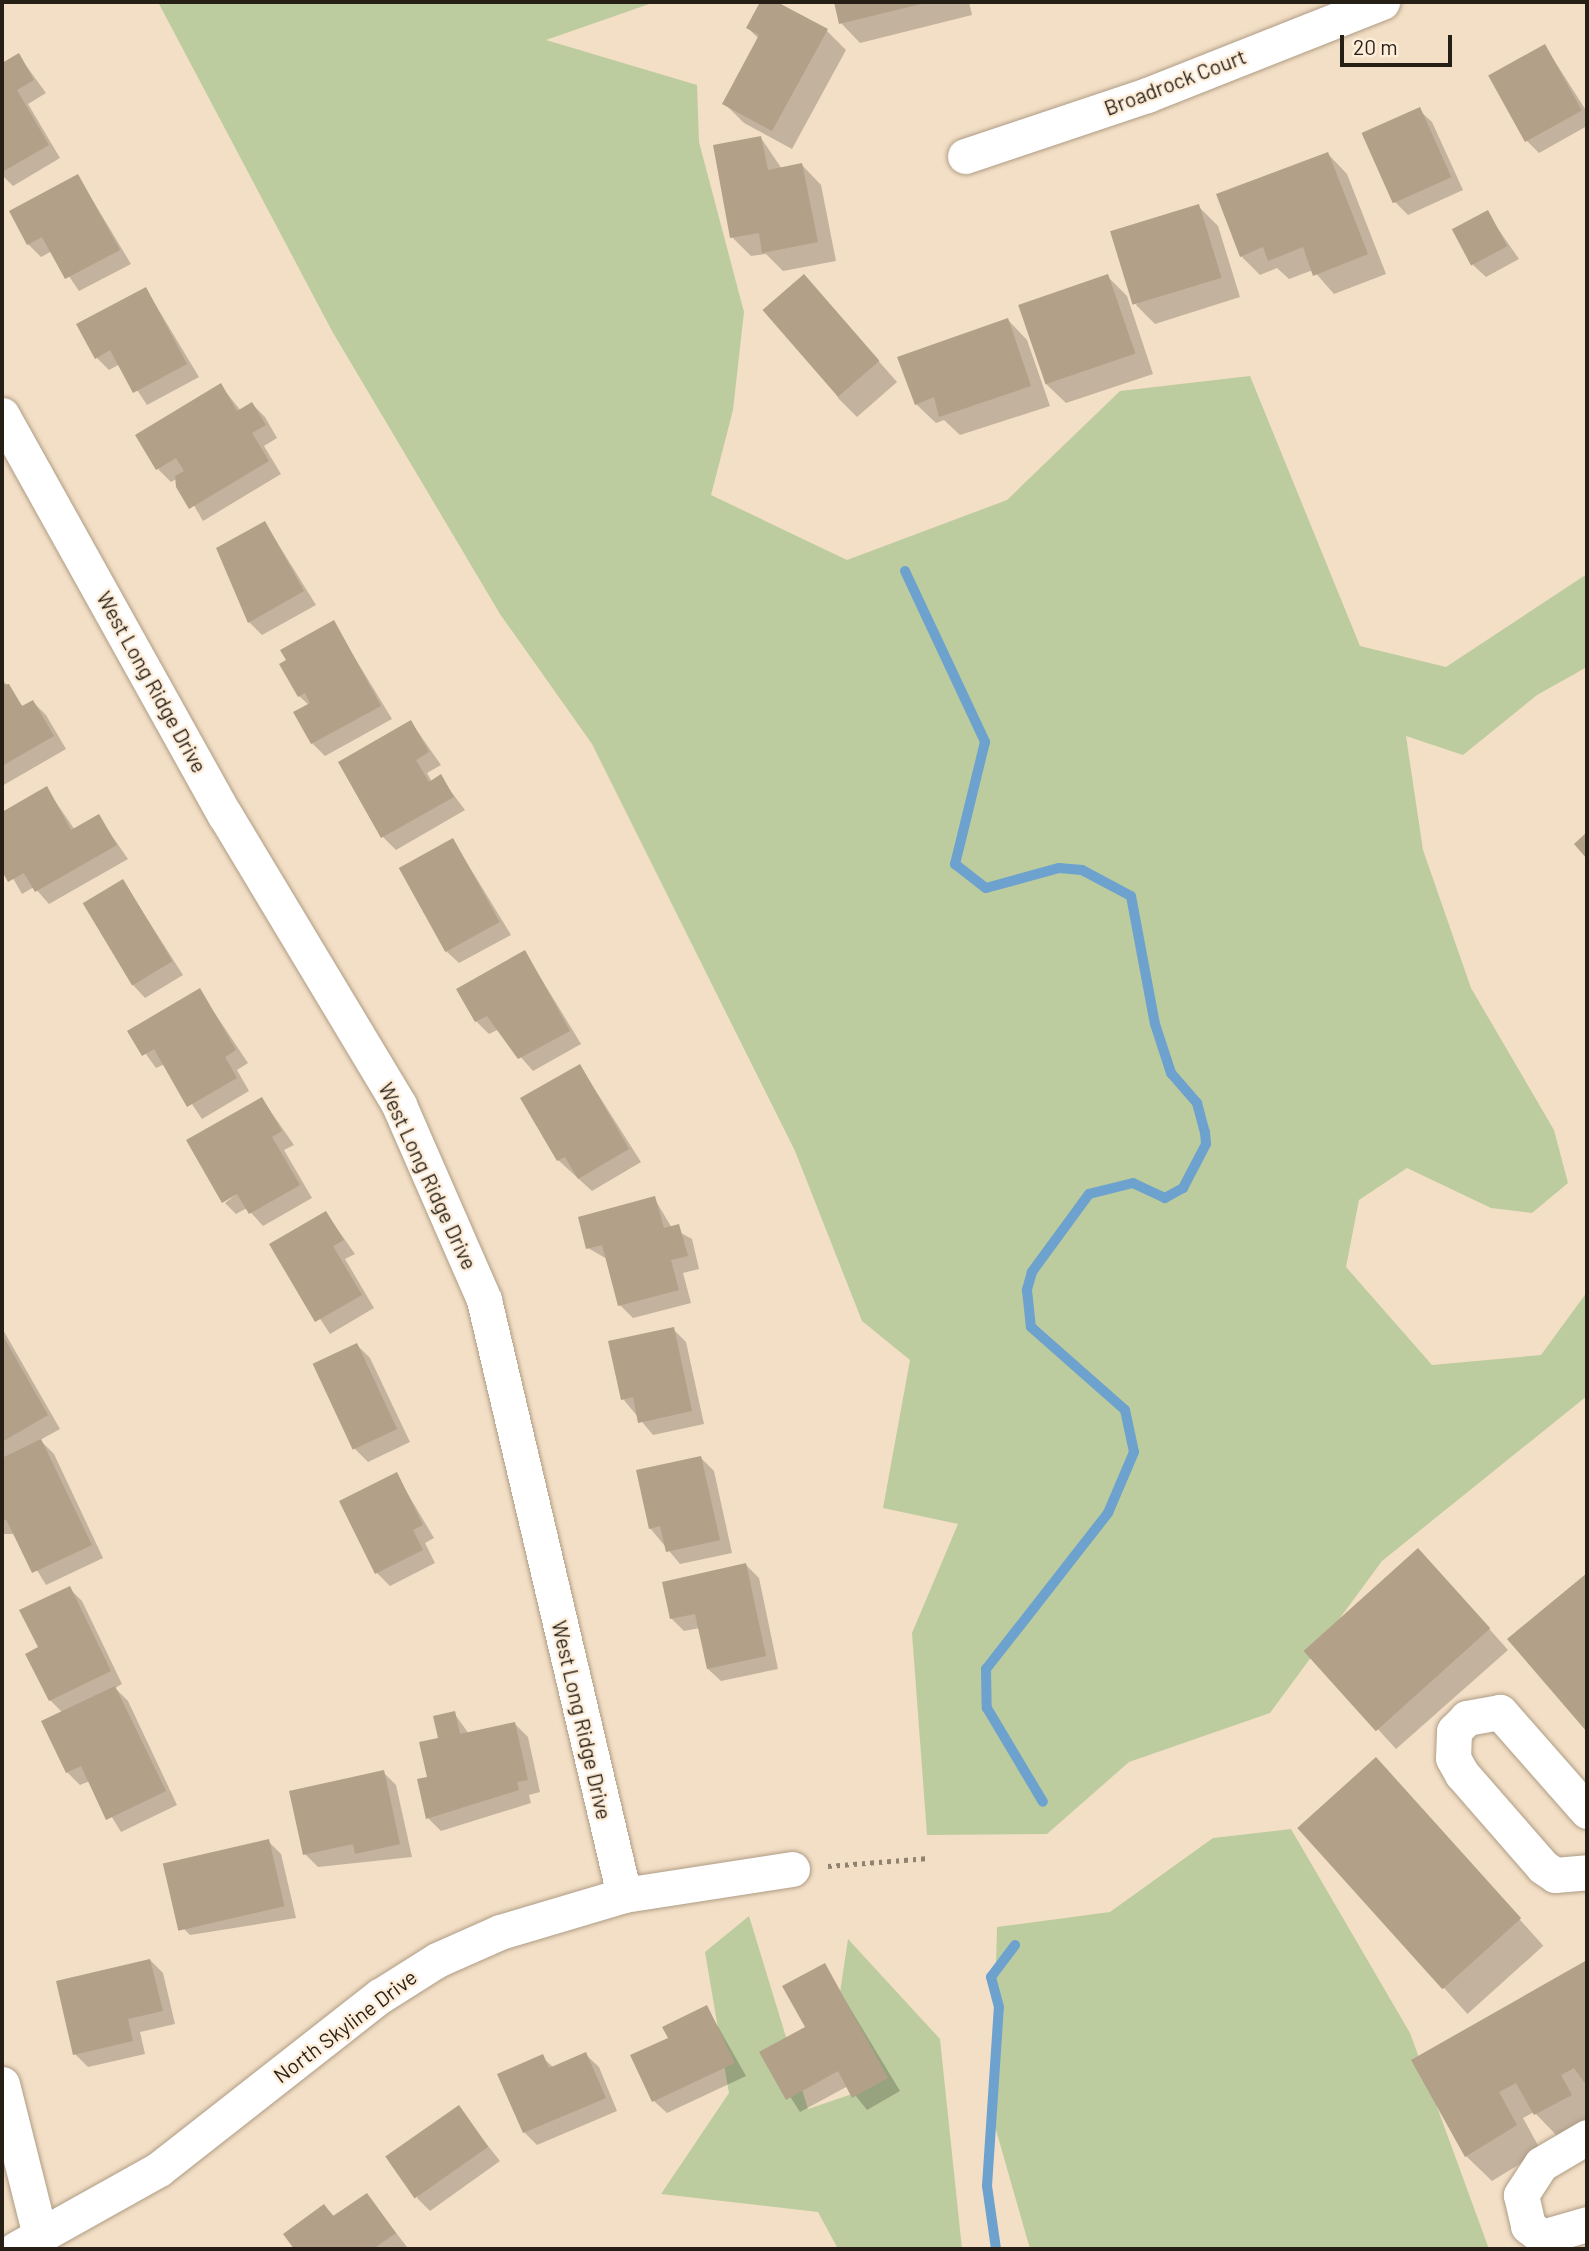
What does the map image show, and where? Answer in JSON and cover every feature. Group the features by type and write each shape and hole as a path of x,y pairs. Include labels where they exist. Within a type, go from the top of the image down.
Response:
{"street":[{"name":"Broadrock Court","path":"965,156 1147,95 1381,2"},
{"name":"West Long Ridge Drive","path":"2,415 225,814 399,1105 484,1300 624,1895"},
{"path":"1587,1811 1500,1712 1467,1718 1454,1731 1452,1758 1462,1774 1544,1867 1555,1875 1587,1872"},
{"name":"North Skyline Drive","path":"29,2244 159,2169 380,1996 437,1960 500,1932 624,1895 792,1869"},
{"path":"2,2084 29,2244"},
{"path":"1587,2137 1541,2164 1521,2195 1528,2226 1542,2237 1587,2224"}],"path":[{"path":"792,1869 929,1858"}],"green space":[{"path":"158,2 655,2 546,40 697,85 699,142 744,312 733,410 711,495 847,560 1007,500 1120,391 1250,376 1360,646 1446,667 1587,574 1587,667 1537,695 1463,755 1406,736 1423,850 1471,988 1554,1130 1568,1183 1532,1213 1491,1208 1407,1168 1359,1200 1346,1267 1432,1365 1541,1355 1587,1292 1587,1396 1382,1561 1270,1713 1129,1762 1047,1834 927,1835 912,1633 958,1524 883,1508 910,1360 862,1321 795,1151 592,744 500,614 332,331"},
{"path":"1291,1829 1410,2033 1489,2249 1030,2249 992,2116 997,1927 1110,1912 1213,1838"},
{"path":"749,1916 808,2109 855,2093 836,2019 848,1939 940,2039 962,2249 838,2249 818,2212 661,2194 729,2093 705,1952"}],"building":[{"path":"760,2 777,2 828,29 772,131 722,104 759,35 746,28"},
{"path":"834,2 924,2 925,3 839,24"},
{"path":"1545,44 1582,110 1525,142 1488,76"},
{"path":"19,53 34,80 17,90 49,145 2,172 2,63"},
{"path":"1420,107 1451,177 1393,203 1362,133"},
{"path":"761,136 768,170 802,163 818,242 762,253 759,233 730,238 713,145"},
{"path":"1328,152 1368,254 1313,276 1303,247 1268,261 1263,247 1240,257 1216,194"},
{"path":"78,174 120,250 65,279 42,237 27,245 9,211"},
{"path":"1199,204 1222,278 1133,305 1110,231"},
{"path":"1488,210 1507,246 1471,265 1452,229"},
{"path":"804,274 879,361 838,397 762,310"},
{"path":"1108,274 1135,353 1046,384 1018,305"},
{"path":"146,287 187,364 133,393 110,350 95,359 76,324"},
{"path":"1008,318 1031,386 939,417 934,397 915,405 897,357"},
{"path":"221,383 237,411 252,402 266,425 252,433 269,461 189,509 176,487 175,476 184,471 176,458 156,470 135,435"},
{"path":"265,521 304,591 248,623 216,548"},
{"path":"334,620 381,706 311,744 293,712 310,703 305,693 298,697 279,664 286,660 280,650"},
{"path":"9,684 22,706 33,700 54,736 2,766 2,685"},
{"path":"411,720 429,752 416,760 429,782 441,774 454,797 381,838 338,762"},
{"path":"47,786 71,830 99,814 117,845 35,892 24,873 8,882 2,871 2,812"},
{"path":"1587,832 1587,859 1574,844"},
{"path":"453,838 500,922 445,952 399,868"},
{"path":"123,879 172,961 132,985 83,903"},
{"path":"525,950 570,1031 518,1059 487,1016 475,1022 456,989"},
{"path":"200,988 236,1050 225,1057 237,1078 187,1107 154,1049 142,1056 127,1031"},
{"path":"580,1064 629,1149 578,1179 565,1157 557,1161 520,1098"},
{"path":"262,1097 282,1131 272,1137 300,1185 249,1214 237,1194 222,1203 186,1140"},
{"path":"655,1196 664,1228 679,1224 688,1256 671,1260 679,1290 618,1306 602,1245 586,1249 578,1217"},
{"path":"326,1211 344,1240 333,1246 362,1295 315,1322 269,1244"},
{"path":"674,1327 692,1411 638,1423 633,1397 621,1400 608,1341"},
{"path":"2,1334 48,1415 2,1442"},
{"path":"357,1343 397,1429 353,1450 313,1364"},
{"path":"41,1439 92,1545 32,1573 6,1519 2,1522 2,1458"},
{"path":"701,1456 720,1540 666,1552 660,1526 649,1529 636,1470"},
{"path":"397,1472 423,1525 413,1530 423,1550 375,1574 339,1501"},
{"path":"1418,1548 1490,1628 1376,1731 1304,1651"},
{"path":"746,1563 766,1656 707,1669 695,1614 670,1619 662,1582"},
{"path":"1587,1573 1587,1732 1507,1639"},
{"path":"70,1586 111,1671 49,1701 25,1654 38,1647 19,1610"},
{"path":"115,1686 166,1791 106,1820 81,1766 66,1773 41,1721"},
{"path":"455,1711 460,1734 515,1722 528,1780 517,1782 519,1790 426,1819 417,1779 427,1777 419,1742 438,1738 433,1716"},
{"path":"1376,1757 1521,1918 1442,1989 1297,1828"},
{"path":"384,1770 400,1844 355,1854 353,1844 303,1855 289,1791"},
{"path":"269,1839 285,1906 178,1931 163,1864"},
{"path":"150,1959 163,2011 128,2019 133,2041 73,2055 56,1981"},
{"path":"1587,1960 1587,2086 1574,2068 1561,2075 1572,2095 1534,2115 1516,2083 1499,2092 1517,2125 1465,2157 1411,2060"},
{"path":"825,1963 888,2078 852,2098 838,2071 786,2100 759,2052 805,2027 782,1986"},
{"path":"707,2005 735,2063 652,2102 630,2055 668,2038 662,2027"},
{"path":"586,2052 606,2098 523,2133 497,2074 543,2054 549,2068"},
{"path":"459,2105 488,2147 415,2198 385,2157"},
{"path":"367,2193 396,2233 373,2249 294,2249 283,2234 324,2204 333,2216"}],"waterway":[{"path":"905,571 985,742 955,864 986,888 1059,868 1082,870 1131,896 1155,1024 1171,1073 1197,1103 1205,1132 1206,1144 1183,1188 1165,1198 1133,1183 1089,1194 1032,1272 1027,1290 1031,1327 1125,1410 1134,1452 1108,1513 986,1669 987,1708 1043,1802"},
{"path":"996,2249 987,2186 999,2007 991,1977 1015,1945"}]}
